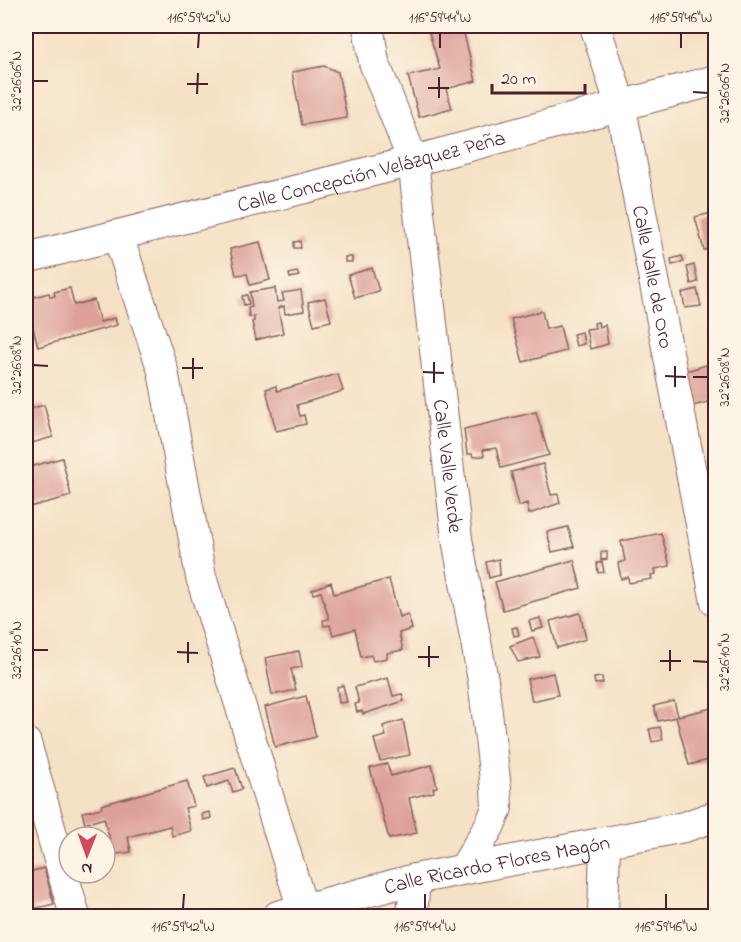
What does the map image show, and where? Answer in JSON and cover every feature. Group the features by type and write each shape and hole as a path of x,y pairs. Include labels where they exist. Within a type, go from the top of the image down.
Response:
{"street":[{"name":"Calle Valle Verde","path":"368,26 374,62 413,161 457,539 483,680 496,788 497,808 494,817 464,869"},
{"name":"Calle Valle de Oro","path":"595,26 620,103 716,602"},
{"name":"Calle Concepción Velázquez Peña","path":"26,258 413,161 620,103 716,80"},
{"path":"118,236 163,371 201,578 290,913"},
{"path":"26,742 75,916"},
{"name":"Calle Ricardo Flores Magón","path":"290,913 415,879 684,827 716,816"},
{"path":"603,916 605,842"},
{"path":"412,916 415,879"}],"building":[{"path":"427,26 437,26 439,32 444,31 444,28 462,26 476,81 446,89 452,108 419,117 408,76 440,69"},
{"path":"324,66 338,72 347,118 302,125 292,72"},
{"path":"716,212 716,247 704,250 695,217"},
{"path":"300,241 301,248 294,248 294,242"},
{"path":"260,242 270,280 250,285 247,274 236,275 230,249"},
{"path":"682,256 684,262 672,265 671,259"},
{"path":"345,257 352,257 352,262 345,262"},
{"path":"694,265 698,282 691,284 687,267"},
{"path":"372,268 379,291 355,298 348,275"},
{"path":"297,272 299,276 290,278 289,274"},
{"path":"70,288 74,305 94,300 100,322 115,318 117,325 38,347 26,299 49,293 50,297 55,296 54,292"},
{"path":"275,288 277,302 284,301 282,293 301,290 304,311 285,314 284,306 278,308 283,333 256,340 252,322 254,316 249,317 248,308 252,307 250,292"},
{"path":"697,289 701,306 685,308 682,293"},
{"path":"247,295 249,304 244,305 242,296"},
{"path":"325,298 331,321 314,325 308,302"},
{"path":"542,311 546,329 560,326 566,351 523,362 511,319"},
{"path":"598,322 599,327 605,325 608,344 590,349 586,329 595,328 594,323"},
{"path":"582,332 584,344 576,346 573,334"},
{"path":"716,332 716,347 715,347 711,333"},
{"path":"716,362 716,400 689,407 680,373"},
{"path":"338,374 343,391 297,405 300,416 304,415 306,424 276,431 266,389 276,386 277,391"},
{"path":"44,405 53,437 28,444 26,410"},
{"path":"536,412 549,455 501,468 496,448 483,450 484,456 473,457 472,454 467,454 464,429"},
{"path":"62,458 71,496 26,508 26,468"},
{"path":"543,464 551,495 558,494 560,503 529,514 527,503 519,506 511,472"},
{"path":"568,527 574,547 552,552 547,532"},
{"path":"661,533 670,566 655,569 656,574 651,575 652,579 629,583 628,577 621,579 618,563 625,561 621,541"},
{"path":"601,552 607,552 607,559 601,560"},
{"path":"499,559 500,575 489,578 486,562"},
{"path":"574,560 581,588 503,610 495,582"},
{"path":"602,562 604,572 598,573 597,563"},
{"path":"389,579 399,617 408,614 412,629 399,633 403,650 387,653 387,658 373,661 371,655 361,657 355,629 333,635 330,625 324,626 323,620 329,619 321,592 313,594 312,590 331,582 334,594"},
{"path":"580,613 586,639 557,648 550,621"},
{"path":"540,618 543,628 532,631 529,621"},
{"path":"517,627 519,635 514,636 512,628"},
{"path":"533,637 540,657 518,662 510,646"},
{"path":"299,651 302,667 291,669 296,690 272,695 265,658"},
{"path":"553,673 558,695 532,701 527,679"},
{"path":"602,677 603,683 595,684 594,678"},
{"path":"388,678 393,696 402,694 404,701 363,714 362,711 357,712 355,704 359,703 355,687"},
{"path":"343,685 347,702 339,703 337,687"},
{"path":"306,696 316,737 275,747 265,707"},
{"path":"674,701 678,716 716,707 716,758 689,765 676,717 658,721 654,706"},
{"path":"403,720 410,755 380,761 374,739 386,736 383,726"},
{"path":"660,727 663,740 652,742 649,729"},
{"path":"387,764 391,776 432,765 437,787 433,788 434,792 409,798 417,833 389,839 370,768"},
{"path":"235,768 242,789 233,792 229,781 207,788 204,777"},
{"path":"187,781 194,806 185,808 191,831 172,836 170,826 128,837 131,852 117,854 117,825 106,825 104,818 85,824 82,812 102,808 101,805"},
{"path":"210,812 211,818 203,820 202,814"},
{"path":"44,868 54,904 33,909 35,916 26,916 26,873"}]}
